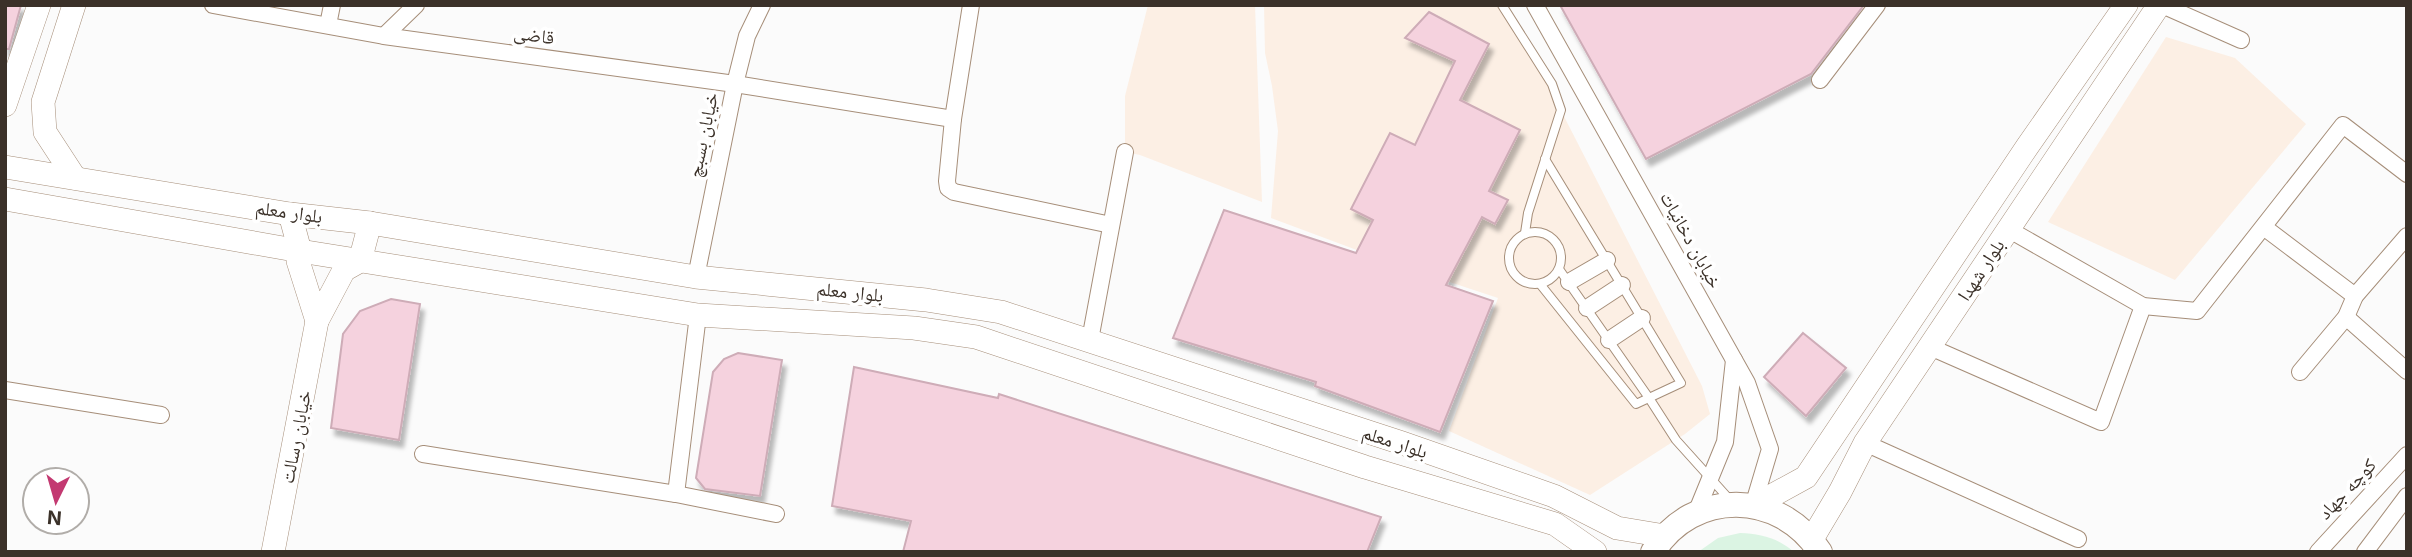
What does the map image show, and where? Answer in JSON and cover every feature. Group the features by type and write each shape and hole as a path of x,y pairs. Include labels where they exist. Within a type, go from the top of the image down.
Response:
{"main road":[{"path":"5,105 39,5"},
{"path":"74,5 43,102 45,132 75,178"},
{"name":"بلوار شهدا","path":"1744,505 1806,477 2027,147 2126,5"},
{"name":"بلوار شهدا","path":"1816,545 1865,443 2161,5"},
{"name":"بلوار معلم","path":"5,167 290,214 370,223 695,277 926,300 1001,312 1554,496 1617,528 1659,544"},
{"name":"بلوار معلم","path":"5,199 300,251 698,315 914,328 976,337 1365,467 1555,524 1595,552"},
{"path":"290,214 300,251 298,261 317,321"},
{"path":"317,321 344,270 360,261 370,223"},
{"name":"خیابان رسالت","path":"273,552 317,321"},
{"path":"1659,544 1679,523 1696,513 1715,507 1744,505 1771,510 1788,519 1816,545"}],"street":[{"name":"قاضی","path":"213,5 384,36 735,84 953,119"},
{"path":"328,25 332,5"},
{"path":"384,36 416,5"},
{"name":"خیابان بسبچ","path":"695,277 735,84 747,36 762,5"},
{"path":"971,5 953,119 948,188 954,192 1111,225"},
{"name":"خیابان دخانیات","path":"1535,5 1747,383 1770,449 1744,505"},
{"path":"1820,80 1877,5"},
{"path":"2161,5 2241,40"},
{"path":"2008,229 2143,306 2197,310 2343,125 2407,174"},
{"path":"1090,340 1125,152"},
{"path":"2264,228 2355,296"},
{"path":"2300,372 2346,317 2355,296 2407,236"},
{"path":"1564,275 1607,260"},
{"path":"1587,308 1622,285"},
{"path":"1930,347 2101,422 2143,306"},
{"path":"676,494 698,315"},
{"path":"2346,317 2407,371"},
{"path":"1609,340 1642,318"},
{"path":"1696,513 1725,442 1734,360"},
{"path":"5,390 161,415"},
{"path":"1865,443 2078,539"},
{"path":"423,454 676,494 776,514"},
{"name":"کوچه جهاد","path":"2318,552 2407,455"},
{"path":"2365,552 2407,496"}],"lane":[{"path":"1502,5 1552,84 1561,110 1528,213 1525,233 1512,245 1509,262 1517,277 1532,284 1540,284 1555,276 1564,275"},
{"path":"1540,284 1636,404 1681,383 1545,159"},
{"path":"1525,233 1543,232 1557,243 1561,251 1564,275 1676,440 1744,505"}],"shaded area":[{"path":"1148,5 1255,5 1262,202 1140,155 1125,152 1125,96"},
{"path":"1264,5 1507,5 1702,386 1710,414 1685,434 1590,495 1449,431 1498,298 1389,262 1271,218 1278,131 1265,53"},
{"path":"2166,37 2235,58 2306,124 2175,280 2048,222"}],"green space":[{"path":"1740,533 1769,538 1794,552 1698,552 1718,538"}],"building":[{"path":"5,5 21,5 9,49 5,49"},
{"path":"1560,5 1864,5 1811,74 1646,159"},
{"path":"1429,12 1489,44 1460,100 1520,130 1489,191 1508,200 1495,224 1482,217 1446,285 1493,301 1440,432 1315,386 1316,382 1173,338 1224,210 1356,253 1373,220 1351,209 1390,133 1415,145 1455,61 1405,38"},
{"path":"391,299 420,304 399,440 331,428 343,334 360,311"},
{"path":"1803,333 1846,368 1806,416 1764,377"},
{"path":"738,353 782,360 760,496 705,489 696,478 713,372 724,359"},
{"path":"854,367 998,398 999,394 1381,517 1367,552 903,552 911,521 832,506"}]}
